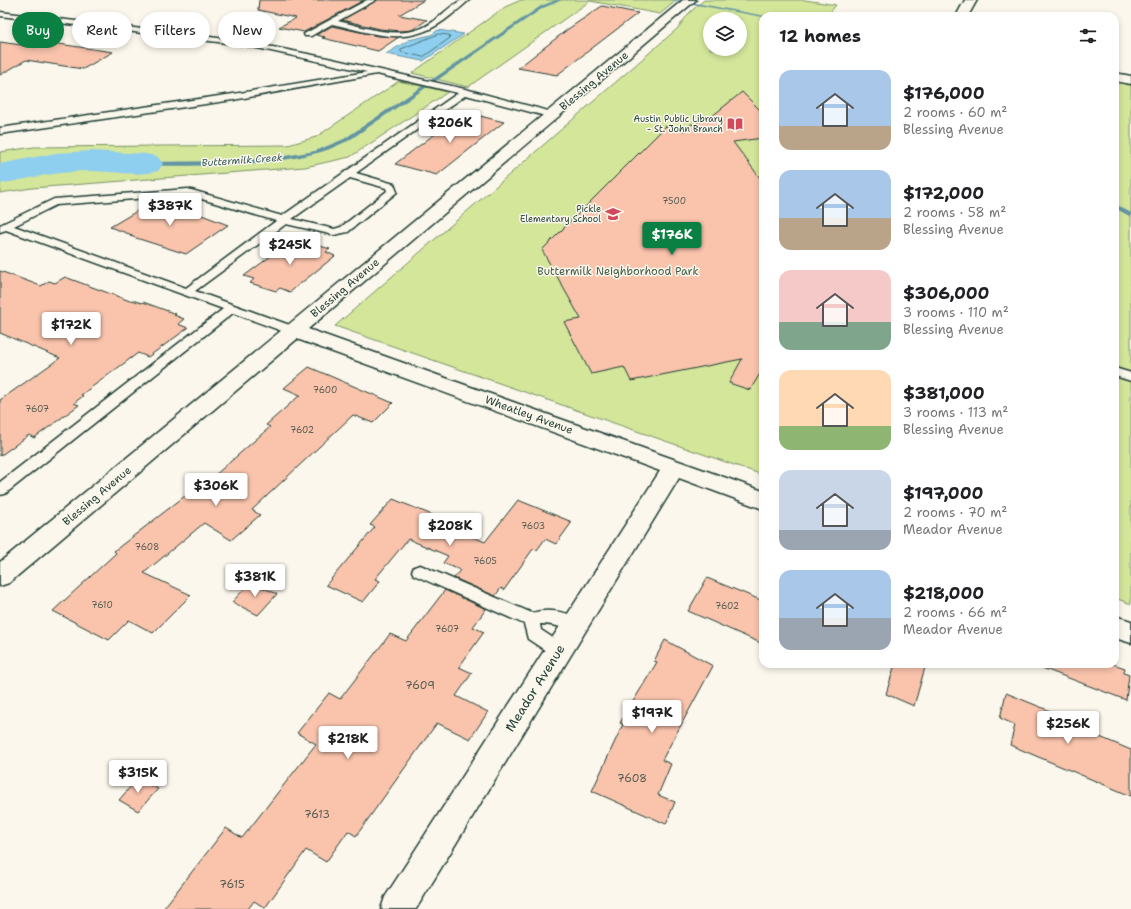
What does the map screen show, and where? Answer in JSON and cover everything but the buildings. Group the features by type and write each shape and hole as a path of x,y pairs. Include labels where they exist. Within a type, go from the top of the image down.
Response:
{"street":[{"name":"Blessing Avenue","path":"0,576 690,0"},
{"path":"964,12 971,0"},
{"path":"1119,78 1131,80"},
{"name":"Wheatley Avenue","path":"294,331 759,499"},
{"name":"Meador Avenue","path":"397,909 674,467"},
{"path":"1119,628 1131,632"}],"lane":[{"path":"308,34 372,0"},
{"path":"332,22 396,35 413,34 428,28 465,0"},
{"path":"0,14 243,43 380,72 553,114"},
{"path":"0,131 233,97 380,72"},
{"path":"187,292 461,91"},
{"path":"3,228 54,202 188,192 284,220 334,232 344,230 392,192 390,186 348,174"},
{"path":"3,228 294,331"},
{"path":"0,490 232,308"},
{"path":"1119,373 1131,377"},
{"path":"420,571 531,620 538,617 556,616 575,623"},
{"path":"531,620 534,634 558,650"}],"green space":[{"path":"521,0 677,0 660,14 590,1 468,87 412,73 505,7"},
{"name":"Buttermilk Neighborhood Park","path":"704,0 805,0 836,5 830,12 759,12 759,474 335,326 678,28 689,13"},
{"path":"399,81 448,92 350,157 305,167 32,188 0,193 0,152 34,147 288,145 316,137"},
{"path":"1119,83 1131,85 1131,604 1119,600"}],"water":[{"path":"438,30 464,34 423,61 386,54 409,40 431,35"}],"waterway":[{"name":"Buttermilk Creek","path":"146,164 227,163 273,160 316,152 346,140 542,7 560,0"},
{"name":"Buttermilk Creek","path":"672,0 759,15"},
{"name":"Buttermilk Creek","path":"0,174 56,163 91,161 146,164"},
{"name":"Buttermilk Creek","path":"1119,208 1131,215"}],"place":[{"name":"Austin Public Library - St. John Branch","path":"735,124"},
{"name":"Pickle Elementary School","path":"613,214"}]}
